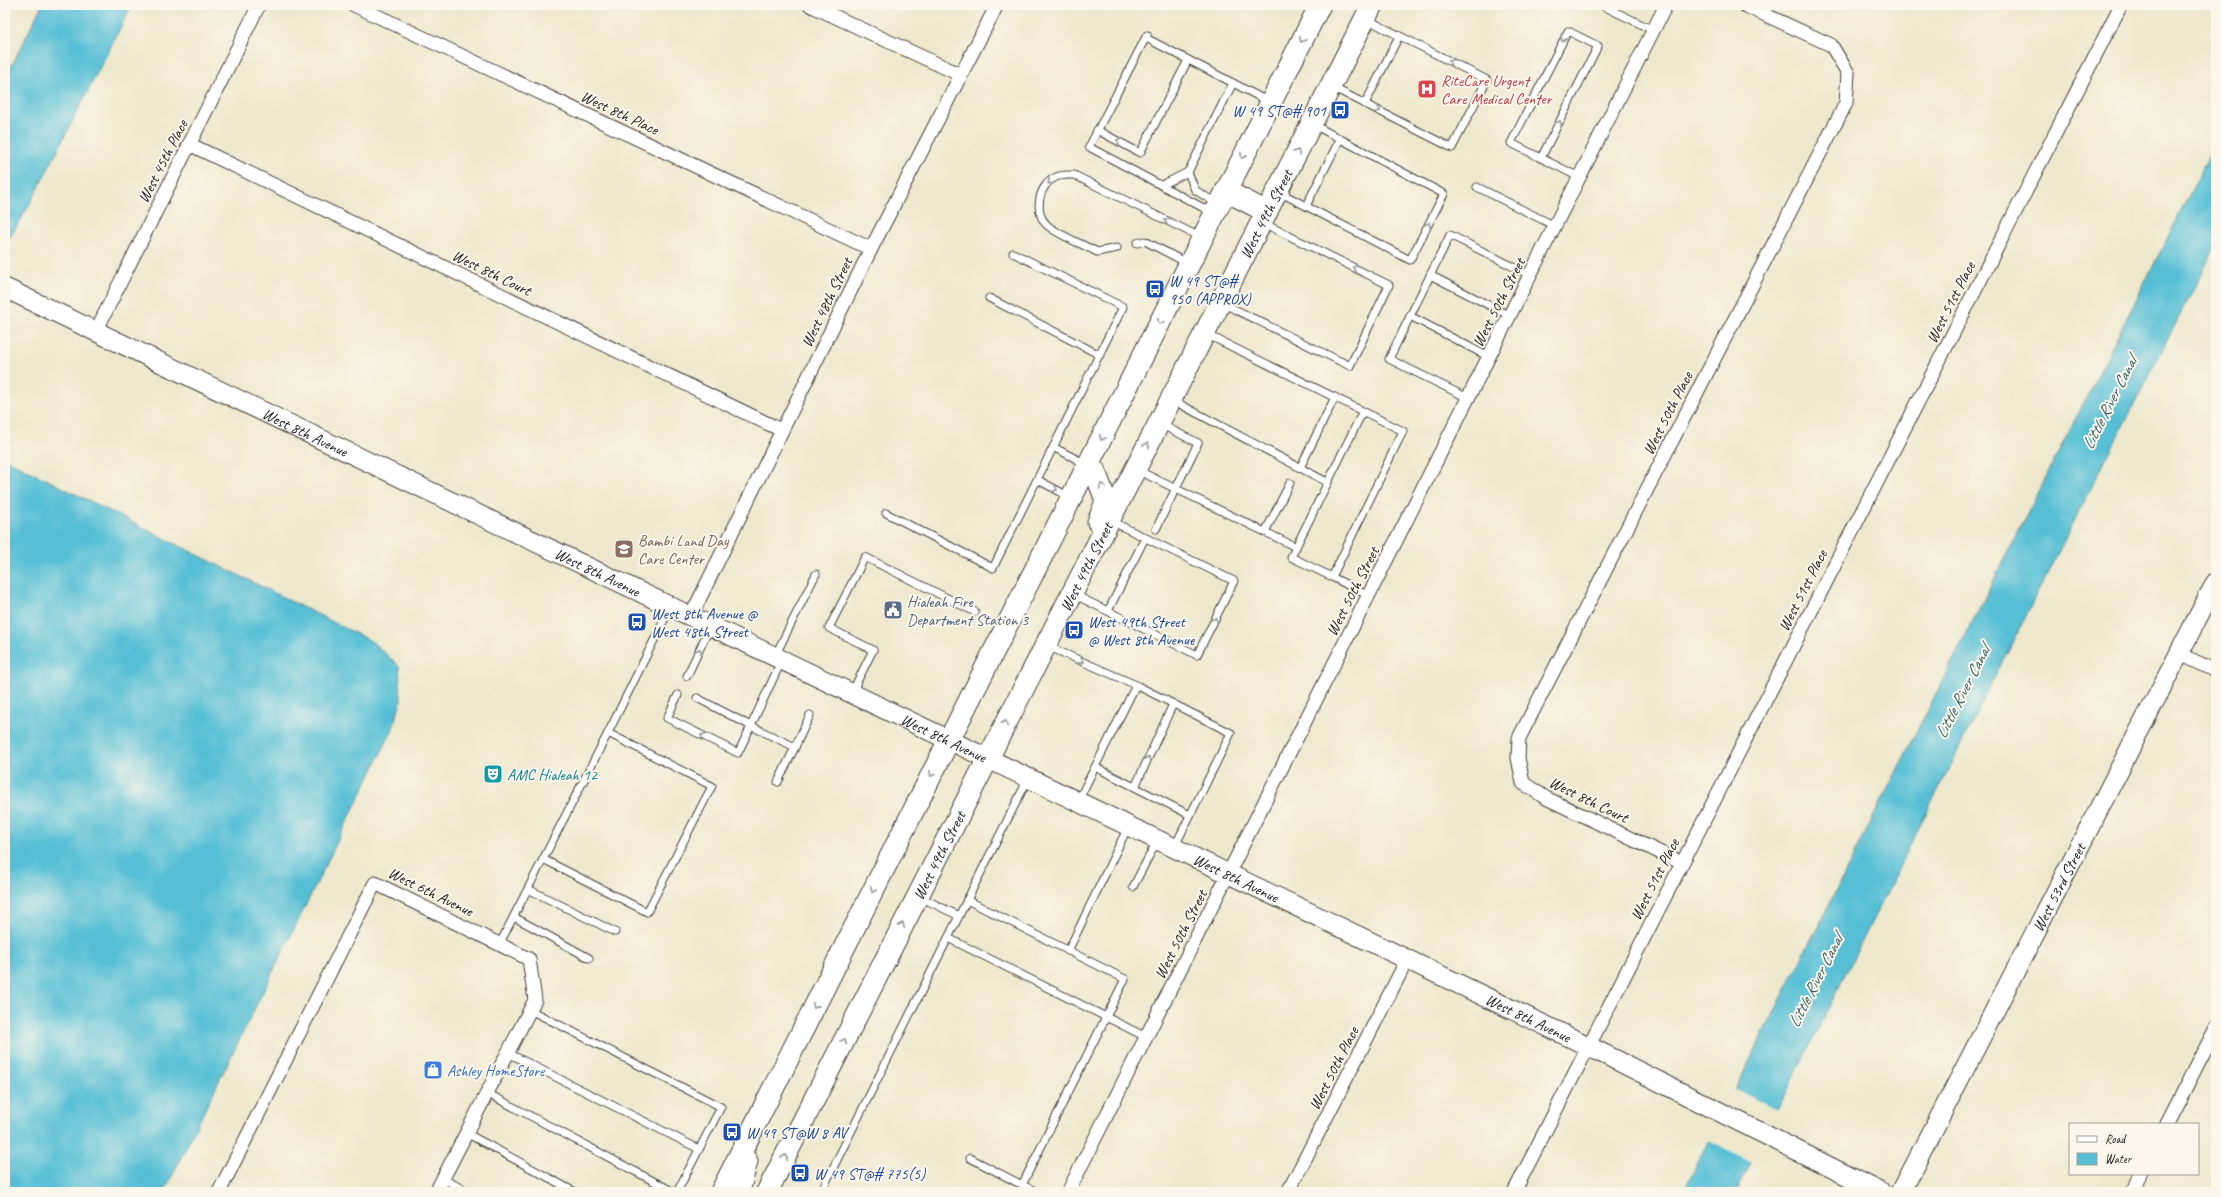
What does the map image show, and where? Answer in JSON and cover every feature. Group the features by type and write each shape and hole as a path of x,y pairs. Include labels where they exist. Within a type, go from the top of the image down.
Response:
{"main road":[{"path":"721,1192 1320,5"},
{"name":"West 49th Street","path":"767,1192 1264,217 1332,82 1365,10"},
{"path":"1220,203 1264,217"},
{"path":"1070,597 1075,567 1103,511 1106,501 1095,471 1088,465"},
{"path":"739,1192 763,1109"}],"street":[{"name":"West 45th Place","path":"95,333 259,5"},
{"name":"West 8th Place","path":"354,5 871,249"},
{"path":"810,5 961,76"},
{"name":"West 48th Street","path":"691,616 871,249 997,5"},
{"name":"West 50th Street","path":"1068,1192 1666,5"},
{"name":"West 50th Place","path":"1519,738 1846,103 1848,73 1831,45 1744,5"},
{"name":"West 51st Place","path":"1514,1192 2121,5"},
{"name":"West 8th Court","path":"189,144 781,430"},
{"name":"West 8th Avenue","path":"5,288 95,333 852,692 1165,845 1588,1046 1880,1192"},
{"name":"West 53rd Street","path":"1901,1192 2216,582"},
{"path":"2179,654 2216,671"},
{"name":"West 8th Court","path":"1519,738 1518,758 1523,783 1546,798 1682,863"},
{"name":"West 6th Avenue","path":"219,1192 375,883 500,943 529,959 535,1000 436,1192"},
{"name":"West 50th Place","path":"1288,1192 1407,960"},
{"path":"2168,1123 2216,1028"},
{"path":"2132,1192 2140,1175"}],"lane":[{"path":"1600,5 1616,8 1653,30"},
{"path":"1332,82 1365,104 1452,148 1487,80 1399,36 1365,10"},
{"path":"1541,158 1598,46 1568,31 1511,143 1541,158 1579,177"},
{"path":"1220,203 1162,186 1088,147 1146,36 1188,60 1271,103"},
{"path":"1365,104 1399,36"},
{"path":"1097,130 1140,153 1188,60"},
{"path":"1162,186 1188,172 1233,83"},
{"path":"1277,191 1410,260 1444,194 1311,124"},
{"path":"1306,206 1340,139"},
{"path":"1188,172 1195,190 1220,203"},
{"path":"1117,248 1097,252 1048,226 1042,219 1039,205 1042,191 1047,183 1055,177 1074,175 1202,238"},
{"path":"1477,187 1555,226"},
{"path":"1220,302 1350,366 1390,285 1264,217"},
{"path":"1468,398 1388,359 1450,235 1530,274"},
{"path":"1137,243 1145,241 1190,264"},
{"path":"886,513 993,568 1055,448 1123,307 1013,254"},
{"path":"1430,275 1510,316"},
{"path":"989,298 1100,355"},
{"path":"1410,316 1489,357"},
{"path":"1204,333 1403,431 1332,577"},
{"path":"1300,468 1335,397"},
{"path":"1171,400 1327,482"},
{"path":"1363,411 1291,557 1369,596"},
{"path":"1156,529 1198,443 1158,423"},
{"path":"1055,448 1088,465"},
{"path":"1135,469 1296,547"},
{"path":"1038,480 1071,498"},
{"path":"1265,532 1290,483"},
{"path":"1070,597 1108,611 1197,655 1234,581 1109,520"},
{"path":"1108,611 1145,538"},
{"path":"852,692 873,650 829,628 865,557 975,612"},
{"path":"678,695 667,718 738,753 816,574"},
{"path":"500,943 671,607"},
{"path":"687,676 711,626"},
{"path":"1045,646 1136,685 1231,733 1190,815 1133,887"},
{"path":"1078,802 1136,685"},
{"path":"697,698 795,747"},
{"path":"1135,787 1173,704"},
{"path":"778,782 810,715"},
{"path":"543,859 647,912 712,786 608,733"},
{"path":"1095,767 1190,815"},
{"path":"821,1192 1029,778"},
{"path":"1068,951 1128,827"},
{"path":"528,889 615,932"},
{"path":"918,896 959,916"},
{"path":"967,900 1125,979 1022,1184"},
{"path":"514,917 589,958"},
{"path":"948,938 1146,1037"},
{"path":"487,1093 675,1192 721,1107 530,1010"},
{"path":"508,1052 699,1149"},
{"path":"466,1133 575,1192"},
{"path":"970,1158 1037,1192"},
{"path":"443,1179 469,1192"}],"water":[{"path":"42,5 132,5 32,200 11,236 5,237 5,79"},
{"name":"Little River Canal","path":"2216,142 2216,245 2025,617 1736,1192 1683,1192"},
{"path":"5,459 371,641 399,666 401,701 392,731 164,1192 5,1192"}],"pier":[{"path":"1733,1088 1778,1111 1753,1163 1707,1139"}],"place":[{"name":"RiteCare Urgent Care Medical Center","path":"1427,89"},
{"name":"W 49 ST@# 901","path":"1340,110"},
{"name":"W 49 ST@# 950 (APPROX)","path":"1155,289"},
{"name":"Bambi Land Day Care Center","path":"624,549"},
{"name":"Hialeah Fire Department Station 3","path":"893,610"},
{"name":"West 8th Avenue @ West 48th Street","path":"637,622"},
{"name":"West 49th Street @ West 8th Avenue","path":"1074,630"},
{"name":"AMC Hialeah 12","path":"493,774"},
{"name":"Ashley HomeStore","path":"433,1070"},
{"name":"W 49 ST@W 8 AV","path":"732,1132"},
{"name":"W 49 ST@# 775(5)","path":"800,1173"}]}
